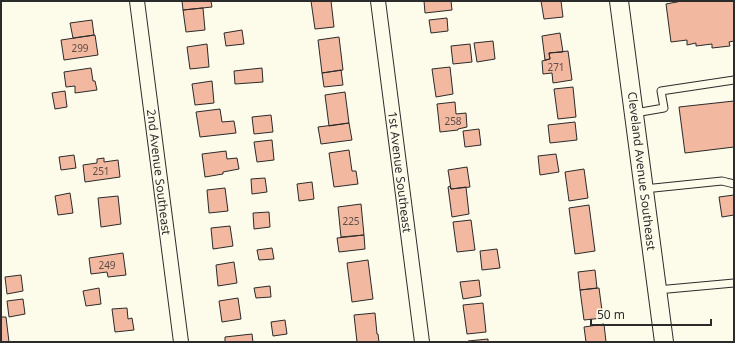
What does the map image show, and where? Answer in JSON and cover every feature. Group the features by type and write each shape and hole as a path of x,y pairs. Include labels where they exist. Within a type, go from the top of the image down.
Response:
{"street":[{"name":"2nd Avenue Southeast","path":"137,1 180,342"},
{"name":"1st Avenue Southeast","path":"378,1 422,342"},
{"name":"Cleveland Avenue Southeast","path":"619,1 664,342"}],"lane":[{"path":"634,113 664,108 661,91 734,80"},
{"path":"644,189 722,181 734,184"},
{"path":"657,290 734,283"}],"building":[{"path":"182,1 211,1 212,7 183,10"},
{"path":"311,1 331,1 334,27 315,29"},
{"path":"424,1 451,1 452,10 425,13"},
{"path":"541,1 561,1 563,17 544,19"},
{"path":"682,1 734,1 734,41 729,42 730,46 712,48 712,44 696,46 696,43 687,45 687,40 671,42 666,4"},
{"path":"203,8 205,30 186,32 183,10"},
{"path":"447,18 448,31 431,33 429,20"},
{"path":"92,20 94,35 73,38 70,23"},
{"path":"242,30 244,44 226,46 224,33"},
{"path":"560,33 563,52 549,53 550,59 545,60 542,36"},
{"path":"95,35 98,55 64,60 61,40"},
{"path":"339,37 343,70 322,73 318,40"},
{"path":"493,41 495,59 477,62 474,43"},
{"path":"207,44 209,67 190,69 187,47"},
{"path":"470,44 472,62 453,64 451,46"},
{"path":"568,51 572,80 553,83 552,73 543,74 542,61 550,59 549,53"},
{"path":"450,67 453,94 436,97 432,69"},
{"path":"91,68 93,81 95,81 97,90 75,93 75,86 66,87 64,72"},
{"path":"262,68 263,82 235,84 234,71"},
{"path":"341,70 343,85 324,87 322,73"},
{"path":"212,81 214,103 195,105 192,84"},
{"path":"573,87 576,117 558,119 554,89"},
{"path":"65,91 67,107 55,109 52,93"},
{"path":"345,92 349,123 329,126 325,95"},
{"path":"734,101 734,147 685,153 679,107"},
{"path":"455,102 456,114 466,113 467,127 458,130 440,132 437,104"},
{"path":"220,109 222,122 234,121 236,133 200,137 196,112"},
{"path":"271,115 273,132 254,134 252,117"},
{"path":"575,122 577,140 550,143 548,125"},
{"path":"349,123 352,140 321,144 318,127"},
{"path":"479,129 481,145 465,147 463,131"},
{"path":"272,140 274,160 257,162 254,142"},
{"path":"349,150 352,171 356,171 358,184 334,187 329,153"},
{"path":"226,151 227,159 237,158 239,169 223,172 223,174 205,177 202,154"},
{"path":"556,154 559,172 540,175 538,156"},
{"path":"74,155 76,168 61,170 59,157"},
{"path":"104,158 104,162 118,160 120,177 85,182 83,165 97,163 97,159"},
{"path":"467,167 470,187 451,189 448,170"},
{"path":"584,169 588,198 569,201 565,172"},
{"path":"265,178 267,192 252,194 251,179"},
{"path":"312,182 314,199 299,201 297,184"},
{"path":"450,186 451,189 466,187 469,214 452,217 448,187"},
{"path":"225,188 228,211 209,213 207,190"},
{"path":"70,193 73,213 58,215 55,196"},
{"path":"734,195 734,215 722,217 719,197"},
{"path":"118,196 121,224 101,227 98,198"},
{"path":"361,204 364,235 341,237 338,207"},
{"path":"589,205 595,251 575,254 569,208"},
{"path":"269,212 270,227 254,229 253,213"},
{"path":"471,220 475,250 457,252 453,222"},
{"path":"230,226 233,246 213,249 211,228"},
{"path":"364,235 365,249 339,252 337,238"},
{"path":"272,248 274,259 259,260 257,250"},
{"path":"497,249 500,268 482,270 480,251"},
{"path":"123,253 126,275 108,277 107,272 91,274 89,258"},
{"path":"368,260 373,299 352,302 347,263"},
{"path":"234,262 237,283 218,286 216,265"},
{"path":"595,270 597,288 580,290 578,272"},
{"path":"21,275 23,291 7,294 5,277"},
{"path":"479,280 481,296 463,299 460,282"},
{"path":"270,286 271,297 256,298 254,288"},
{"path":"99,288 101,304 86,306 83,291"},
{"path":"599,288 603,318 584,320 580,290"},
{"path":"238,298 241,319 222,322 219,301"},
{"path":"23,299 25,314 9,317 7,301"},
{"path":"483,303 486,332 467,334 463,305"},
{"path":"127,308 128,319 132,318 134,330 115,332 112,309"},
{"path":"375,313 379,342 357,342 354,315"},
{"path":"1,317 6,317 9,342 1,342"},
{"path":"285,320 287,334 273,336 271,322"},
{"path":"604,324 606,342 586,342 584,327"},
{"path":"252,334 253,342 225,342 225,337"},
{"path":"488,339 488,342 468,342 468,341"}]}
